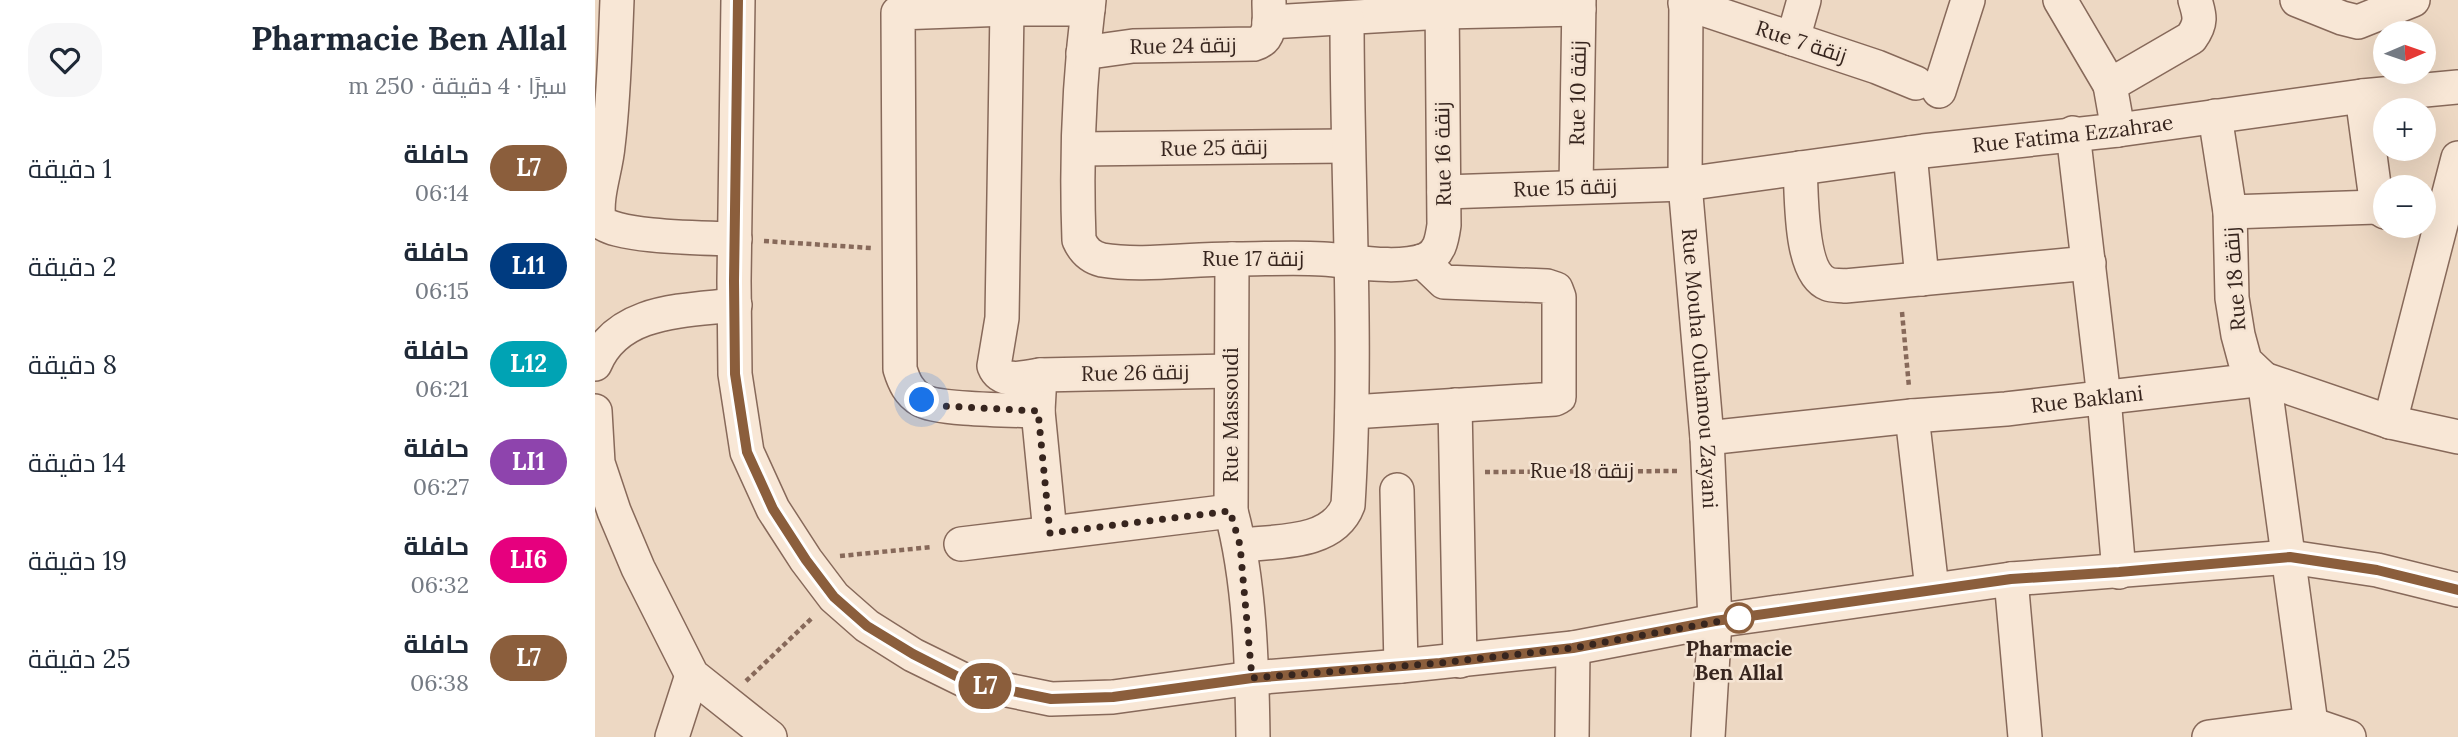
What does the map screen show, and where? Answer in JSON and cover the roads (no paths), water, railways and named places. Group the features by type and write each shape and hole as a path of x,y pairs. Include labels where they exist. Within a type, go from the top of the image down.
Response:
{"street":[{"path":"617,0 613,107 598,204 599,220 609,229 677,237 735,239"},
{"path":"738,0 735,374 747,452 773,509 834,597 867,626 913,654 968,682 1051,699 1113,697 1252,678 1460,661 1573,648 1715,621 2011,579 2290,557 2377,570 2458,590"},
{"path":"1793,39 1804,0"},
{"name":"Rue 7 زنقة","path":"1686,2 1877,67 1927,87 1968,0"},
{"path":"2060,0 2111,85 2118,130"},
{"path":"2111,85 2191,38 2199,28 2201,18 2195,0"},
{"path":"2297,0 2358,22 2413,0"},
{"name":"Rue Mouha Ouhamou Zayani","path":"1686,2 1685,184 1708,454 1715,621 1708,737"},
{"path":"1038,411 930,404 910,391 899,369 898,13 1088,4 1083,53 1080,149"},
{"path":"1269,11 1347,19 1443,6 1579,4"},
{"name":"Rue 10 زنقة","path":"1576,187 1579,4"},
{"name":"Rue 16 زنقة","path":"1422,261 1433,256 1441,244 1444,225 1443,6"},
{"name":"Rue 26 زنقة","path":"1007,9 1002,318 994,366 996,372 1010,378 1230,371"},
{"name":"Rue 24 زنقة","path":"1083,53 1133,46 1254,44 1265,39 1269,11"},
{"path":"1240,545 1304,538 1324,532 1343,517 1348,505 1352,412 1369,263 1347,146 1347,19"},
{"name":"Rue Fatima Ezzahrae","path":"1685,184 1910,152 2118,130 2362,96 2458,87"},
{"path":"2362,96 2375,175"},
{"name":"Rue 18 زنقة","path":"2214,116 2230,212 2232,298 2238,335 2245,361 2264,379"},
{"path":"2073,133 2104,398 2119,572"},
{"name":"Rue 25 زنقة","path":"1080,149 1347,146"},
{"name":"Rue 17 زنقة","path":"1080,149 1079,240 1083,250 1094,258 1122,262 1232,258 1320,259 1369,263"},
{"path":"1910,152 1910,280"},
{"path":"2436,214 2458,158"},
{"path":"1801,168 1807,254 1816,276 1828,284 1845,286 2089,263"},
{"name":"Rue 15 زنقة","path":"1444,192 1685,184"},
{"path":"2230,212 2373,209"},
{"path":"2390,422 2428,238"},
{"name":"Rue Massoudi","path":"1232,258 1230,511 1240,545 1252,678 1253,737"},
{"path":"1352,412 1555,399 1560,394 1559,292 1556,289 1547,286 1449,283 1439,279 1422,261 1369,263"},
{"path":"595,364 608,341 643,318 735,305"},
{"path":"1040,375 1038,411 1050,533"},
{"path":"2264,379 2290,557 2289,729"},
{"name":"Rue Baklani","path":"1708,454 1912,416 2104,398 2264,379 2390,422 2458,437"},
{"path":"1455,405 1460,661"},
{"path":"595,411 597,467 638,568 692,675 770,737"},
{"path":"1912,416 1932,589"},
{"path":"1397,490 1401,666"},
{"path":"961,544 1230,511"},
{"path":"2011,579 2025,737"},
{"path":"1572,737 1573,648"},
{"path":"672,737 692,675"},
{"path":"2209,737 2289,729 2349,737"}],"place":[{"name":"Pharmacie Ben Allal","path":"1739,618"}]}
